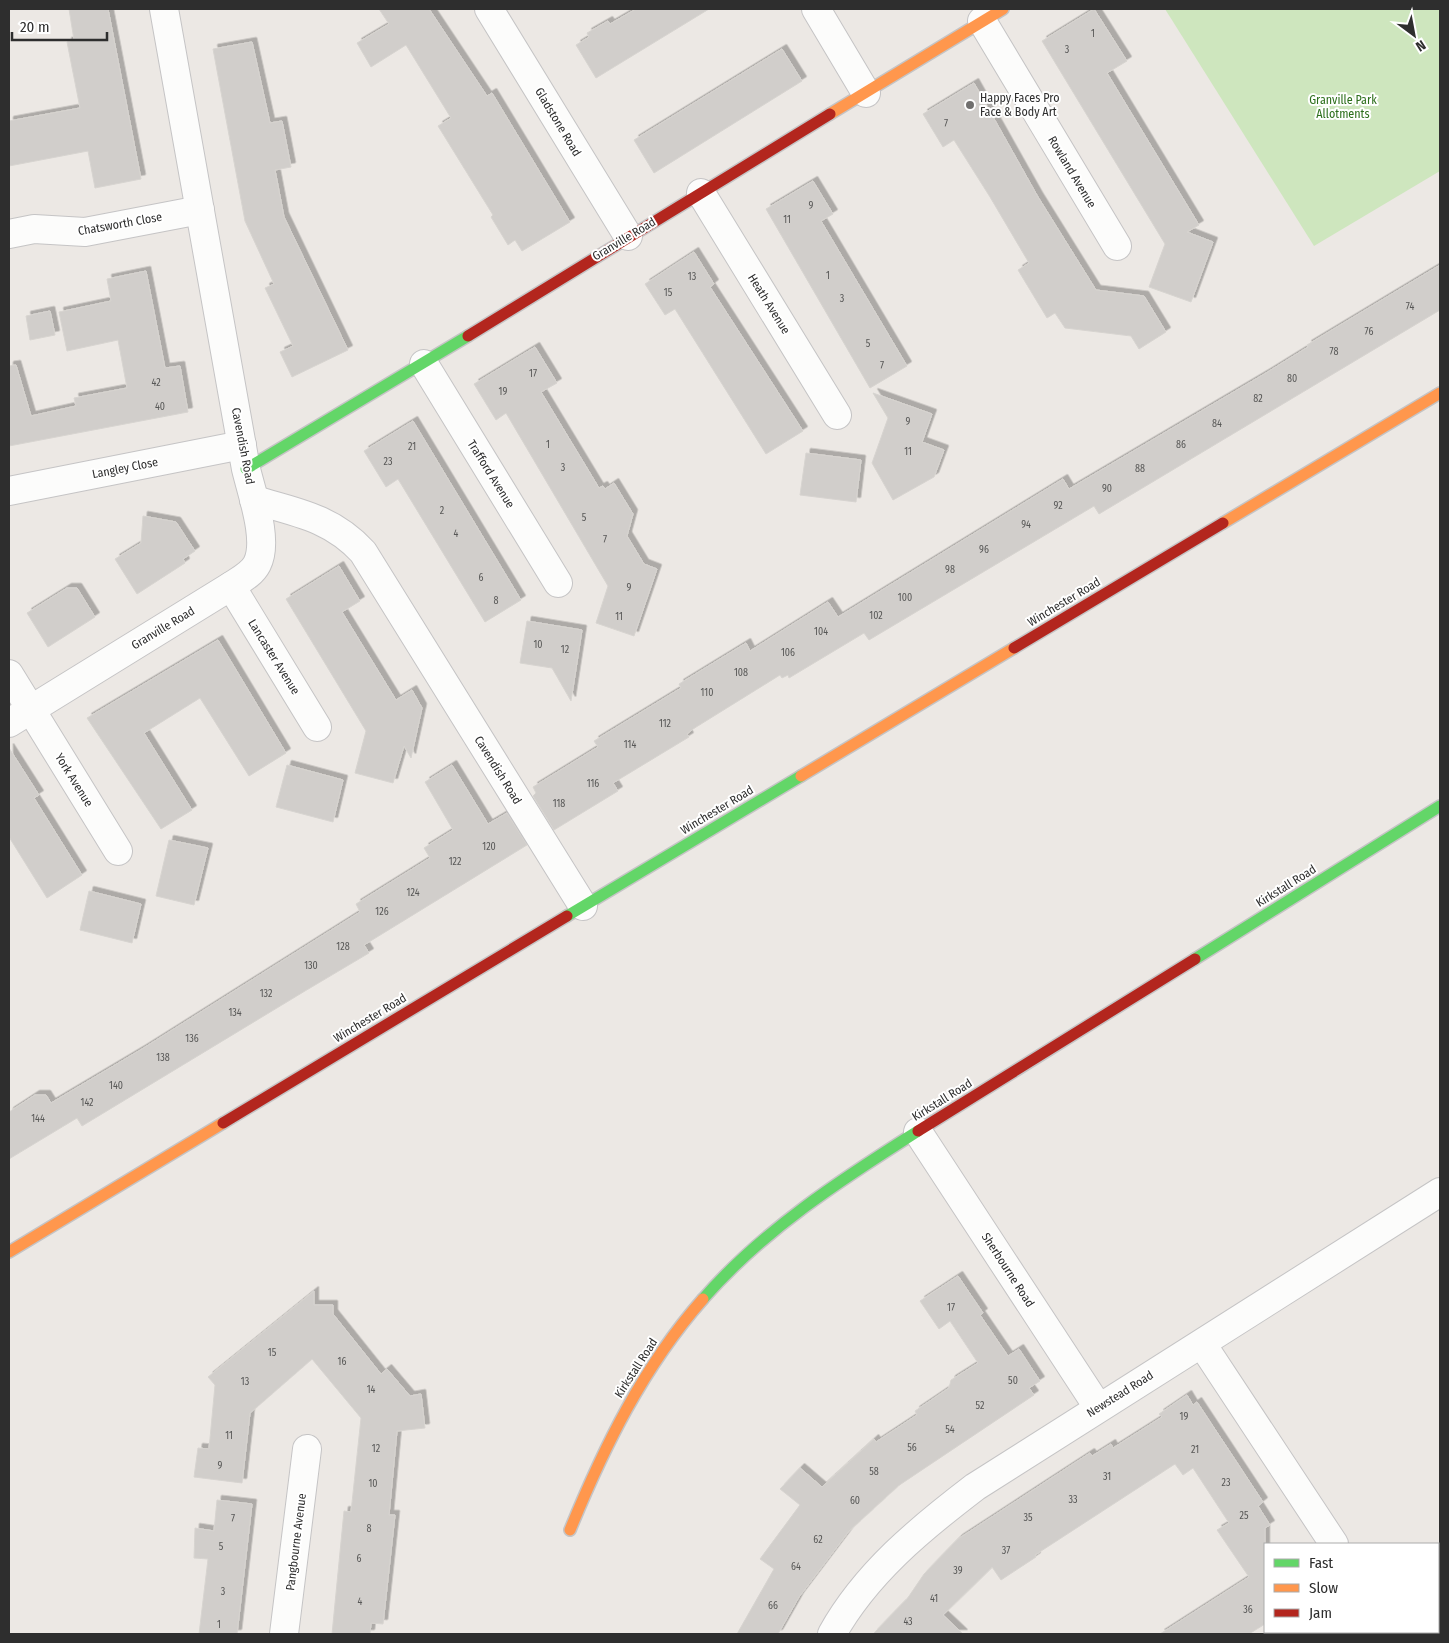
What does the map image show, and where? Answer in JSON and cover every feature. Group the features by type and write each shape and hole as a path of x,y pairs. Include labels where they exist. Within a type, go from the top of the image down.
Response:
{"street":[{"name":"Cavendish Road","path":"164,9 244,457 254,500 327,523 341,531 363,552 582,906"},
{"name":"Gladstone Road","path":"489,9 628,236"},
{"path":"816,9 866,93"},
{"name":"Granville Road","path":"244,457 424,364 628,236 992,15"},
{"name":"Rowland Avenue","path":"992,15 1117,246"},
{"name":"Heath Avenue","path":"701,193 837,414"},
{"name":"Chatsworth Close","path":"9,234 34,229 85,232 200,210"},
{"name":"Trafford Avenue","path":"424,364 558,583"},
{"name":"Winchester Road","path":"9,1252 582,906 1440,393"},
{"name":"Langley Close","path":"9,490 244,457"},
{"name":"Granville Road","path":"20,716 231,586 256,566 261,555 262,541 254,500"},
{"name":"Lancaster Avenue","path":"231,586 317,727"},
{"name":"York Avenue","path":"9,674 20,716 118,850"},
{"name":"Kirkstall Road","path":"570,1530 593,1474 622,1413 661,1352 708,1293 754,1247 809,1203 918,1132 1440,806"},
{"name":"Sherbourne Road","path":"918,1132 1098,1407"},
{"name":"Newstead Road","path":"832,1634 839,1621 880,1568 925,1525 974,1487 1440,1192"},
{"path":"1202,1344 1333,1543"},
{"name":"Pangbourne Avenue","path":"284,1634 306,1449"}],"green space":[{"name":"Granville Park Allotments","path":"1165,9 1440,9 1440,171 1314,246"}],"building":[{"path":"69,9 108,9 141,179 95,188 88,151 9,166 9,121 80,108 67,42 74,40"},
{"path":"379,9 429,9 487,96 492,93 570,222 522,251 515,240 508,245 491,217 493,215 438,126 451,118 406,45 371,67 357,43 389,24"},
{"path":"636,9 709,9 596,78 576,45 589,37 587,33 608,21 610,24"},
{"path":"1094,9 1127,61 1107,73 1199,225 1187,232 1213,242 1191,302 1149,287 1165,244 1042,41"},
{"path":"252,42 270,123 282,121 291,167 275,170 284,217 348,350 292,377 280,352 293,346 265,288 274,284 245,221 213,49"},
{"path":"782,49 802,81 654,173 634,140"},
{"path":"974,83 1038,197 1096,290 1144,296 1166,332 1139,349 1131,336 1065,328 1055,313 1047,318 1018,270 1029,263 990,197 954,140 943,147 923,114"},
{"path":"813,181 833,214 821,221 907,366 870,388 766,209"},
{"path":"694,252 714,284 710,287 803,431 766,454 675,309 665,315 645,284"},
{"path":"1440,265 1440,310 1099,514 1094,506 869,640 864,633 789,678 788,675 782,678 780,675 693,729 687,734 689,737 613,783 618,791 554,830 533,796 536,793 533,787 598,747 594,741 681,688 679,684 746,643 750,651 828,602 838,617 1063,479 1069,489 1266,373 1308,347 1307,345"},
{"path":"146,271 165,368 180,366 188,412 9,446 9,366 16,365 31,416 76,406 74,398 127,388 118,340 67,351 59,312 111,301 107,279"},
{"path":"50,311 55,335 30,340 26,316"},
{"path":"535,347 557,383 541,392 599,488 603,486 605,489 614,483 633,514 627,536 644,564 657,569 634,636 596,623 608,586 506,413 496,420 474,384"},
{"path":"873,393 932,414 922,442 944,450 934,477 893,500 872,463 888,418"},
{"path":"413,421 521,600 485,622 398,479 386,487 364,451"},
{"path":"806,453 861,460 856,502 800,495"},
{"path":"143,516 176,522 195,551 183,559 185,563 137,594 115,559 141,543"},
{"path":"339,566 360,601 342,612 396,700 412,690 422,708 411,758 404,746 393,783 355,773 366,731 286,599"},
{"path":"67,588 77,588 95,617 48,647 27,613"},
{"path":"527,621 582,630 571,701 552,668 520,663"},
{"path":"218,640 286,753 249,776 200,698 144,733 192,810 161,829 87,718"},
{"path":"9,748 39,795 34,798 82,875 47,898 9,837"},
{"path":"287,765 343,780 333,822 276,807"},
{"path":"452,765 488,824 507,813 527,845 364,945 369,953 82,1126 77,1118 9,1159 9,1112 35,1095 46,1095 51,1103 142,1049 360,912 356,904 430,858 424,848 453,830 425,782"},
{"path":"169,840 208,848 194,905 156,896"},
{"path":"89,891 141,904 132,943 80,930"},
{"path":"958,1276 983,1313 980,1315 1008,1356 1019,1349 1040,1381 1029,1388 1034,1395 898,1486 849,1531 799,1597 778,1634 737,1634 774,1569 760,1559 800,1505 780,1489 800,1468 822,1487 874,1439 876,1442 917,1415 915,1411 949,1388 951,1380 978,1363 950,1321 939,1329 920,1301"},
{"path":"314,1291 314,1305 333,1305 333,1314 381,1374 387,1369 410,1396 421,1394 425,1428 397,1431 389,1515 395,1515 383,1624 371,1623 370,1634 332,1634 344,1511 351,1512 361,1418 312,1359 250,1413 242,1483 194,1477 198,1448 209,1449 215,1385 208,1377"},
{"path":"1187,1395 1193,1405 1197,1402 1263,1502 1258,1506 1270,1525 1265,1528 1264,1543 1264,1625 1249,1634 1160,1634 1249,1577 1217,1530 1229,1523 1193,1468 1183,1475 1175,1464 1035,1555 1036,1557 1001,1580 992,1567 943,1615 963,1634 873,1634 907,1599 924,1574 958,1539 1090,1453 1092,1456 1111,1444 1113,1448 1162,1417 1159,1414"},
{"path":"217,1500 252,1504 237,1634 199,1634 208,1559 194,1558 195,1528 214,1531"}],"traffic: fast":[{"path":"246,469 468,336"},
{"path":"567,916 801,776"},
{"path":"1195,959 1440,806"},
{"path":"703,1299 751,1250 777,1228 832,1187 918,1131"}],"traffic: slow":[{"path":"830,114 1003,9"},
{"path":"1223,523 1440,393"},
{"path":"801,776 1014,648"},
{"path":"9,1252 223,1123"},
{"path":"570,1530 611,1438 627,1409 662,1352 703,1299"}],"traffic: jam":[{"path":"468,336 830,114"},
{"path":"1014,648 1223,523"},
{"path":"223,1123 567,916"},
{"path":"918,1131 1195,959"}],"place":[{"name":"Happy Faces Pro Face & Body Art","path":"970,105"}]}
